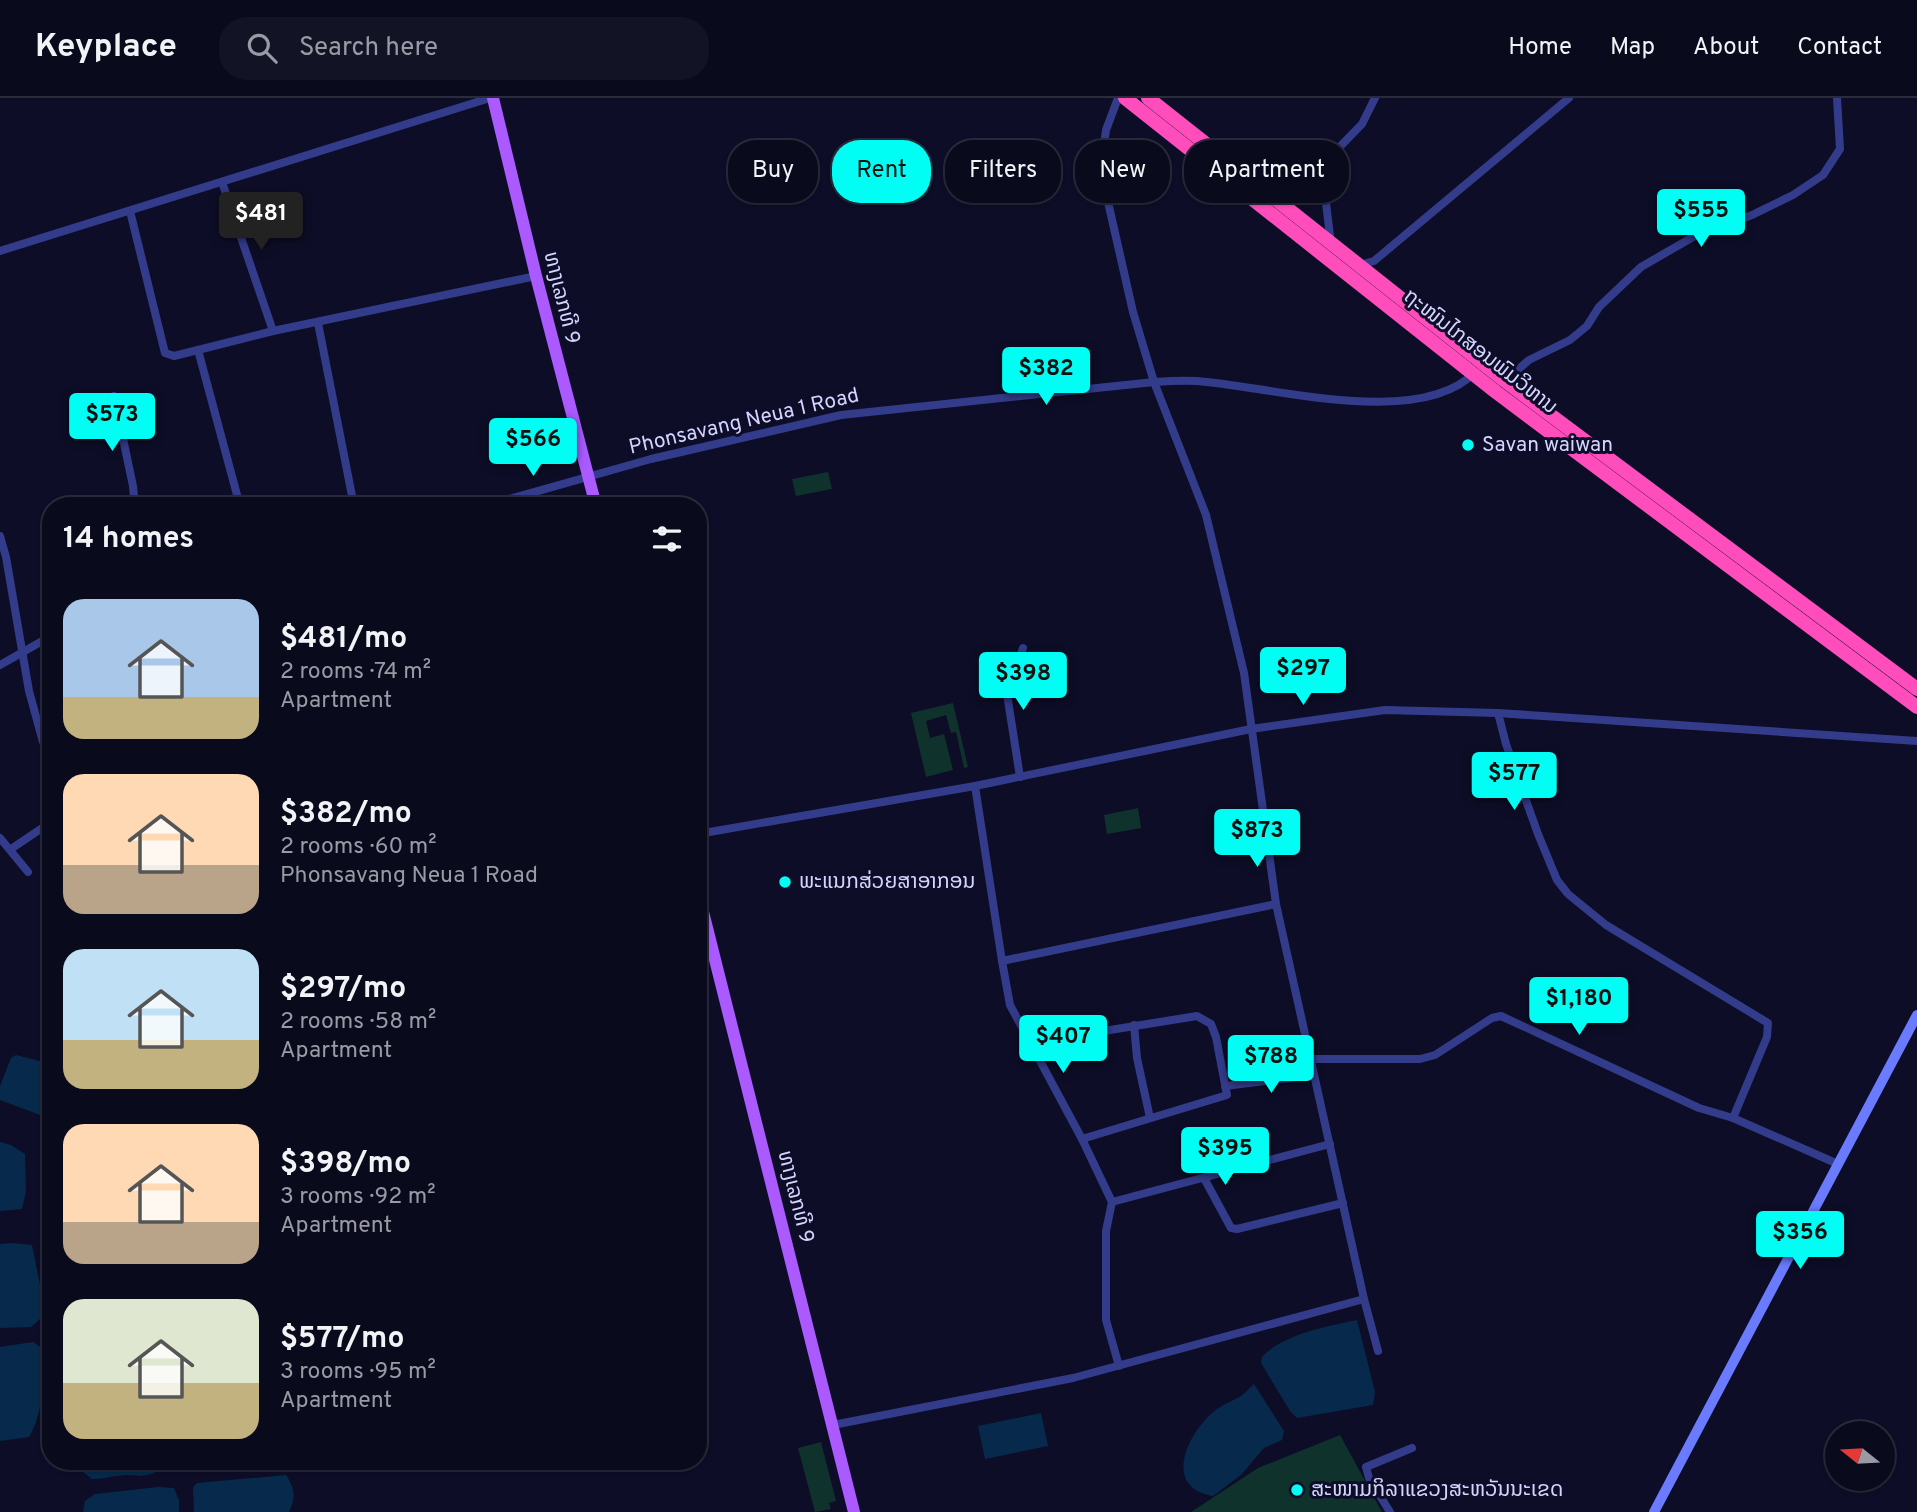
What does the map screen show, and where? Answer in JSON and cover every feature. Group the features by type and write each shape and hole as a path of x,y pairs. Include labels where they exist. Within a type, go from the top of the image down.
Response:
{"highway":[{"name":"ຖະໜົນໄກສອນພົມວິຫານ","path":"1125,98 1917,707"},
{"name":"ຖະໜົນໄກສອນພົມວິຫານ","path":"1148,98 1357,265 1478,369 1505,381 1917,689"}],"main road":[{"name":"ທາງເລກທີ 9","path":"491,98 593,497"},
{"name":"ທາງເລກທີ 9","path":"707,928 854,1512"}],"street":[{"path":"0,251 491,98"},
{"path":"1118,98 1106,130 1101,164 1133,312 1154,382 1206,515 1244,674 1276,904 1378,1351"},
{"path":"1331,245 1322,170 1327,160 1362,124 1375,98"},
{"path":"1357,265 1374,261 1569,98"},
{"path":"1505,381 1529,360 1570,341 1587,326 1599,307 1641,267 1693,237 1752,215 1793,195 1824,175 1840,149 1837,98"},
{"path":"222,182 273,331"},
{"path":"130,211 165,353 174,356 273,331 536,276"},
{"path":"318,323 352,497"},
{"path":"198,351 238,497"},
{"name":"Phonsavang Neua 1 Road","path":"518,497 651,459 841,415 1154,382 1197,381 1284,395 1376,402 1409,400 1459,386 1478,369"},
{"path":"114,396 134,497"},
{"path":"0,536 29,691 42,738"},
{"path":"0,665 42,641"},
{"path":"1020,776 1007,694 1023,648"},
{"path":"707,832 975,786 1251,729 1385,710 1499,713 1917,741"},
{"path":"1499,713 1506,744 1538,834 1557,880 1567,894 1606,925 1768,1023 1767,1037 1732,1118"},
{"path":"975,786 1010,1005 1082,1139 1112,1202 1106,1231 1106,1320 1119,1366"},
{"path":"11,849 42,828"},
{"path":"0,838 28,872"},
{"path":"1002,961 1276,904"},
{"path":"1654,1512 1917,1015"},
{"path":"1029,1043 1197,1016 1211,1024 1227,1095 1082,1139"},
{"path":"1311,1059 1420,1059 1435,1055 1492,1018 1501,1016 1699,1108 1732,1118 1838,1164"},
{"path":"1134,1026 1137,1058 1150,1118"},
{"path":"1225,1086 1314,1075"},
{"path":"1112,1202 1330,1144"},
{"path":"1204,1178 1231,1228 1237,1229 1343,1203"},
{"path":"833,1425 1073,1378 1364,1299"},
{"path":"1390,1512 1369,1478 1366,1467 1412,1448"}],"green space":[{"path":"828,472 832,489 796,496 792,479"},
{"path":"953,703 968,767 964,768 956,732 951,733 946,715 926,721 930,738 944,734 953,770 926,777 911,713"},
{"path":"1138,808 1141,828 1107,834 1104,815"},
{"name":"ສະໜາມກິລາແຂວງສະຫວັນນະເຂດ","path":"1340,1435 1382,1512 1191,1512 1258,1468"},
{"path":"821,1442 836,1501 829,1503 831,1509 815,1512 798,1448"}],"water":[{"path":"16,1055 42,1062 42,1116 0,1100 0,1086 11,1058"},
{"path":"0,1142 25,1154 26,1191 22,1209 0,1211"},
{"path":"0,1244 32,1245 42,1295 41,1318 31,1327 0,1328"},
{"path":"1357,1320 1375,1392 1373,1405 1297,1418 1261,1363 1262,1357 1282,1342 1294,1337"},
{"path":"33,1342 42,1348 40,1405 29,1437 0,1441 0,1347"},
{"path":"1254,1384 1284,1431 1282,1440 1264,1448 1241,1475 1213,1496 1198,1491 1188,1483 1184,1473 1187,1448 1193,1436 1211,1414 1240,1397"},
{"path":"1041,1413 1048,1446 985,1459 978,1426"},
{"path":"159,1470 145,1475 92,1479 83,1472"},
{"path":"286,1475 294,1493 289,1512 194,1512 193,1487 197,1483"},
{"path":"158,1487 174,1488 179,1501 179,1512 83,1512 85,1501 95,1494"}],"place":[{"name":"Savan waiwan","path":"1468,445"},
{"name":"ພະແນກສ່ວຍສາອາກອນ","path":"785,882"},
{"name":"ສະໜາມກິລາແຂວງສະຫວັນນະເຂດ","path":"1297,1490"}]}
